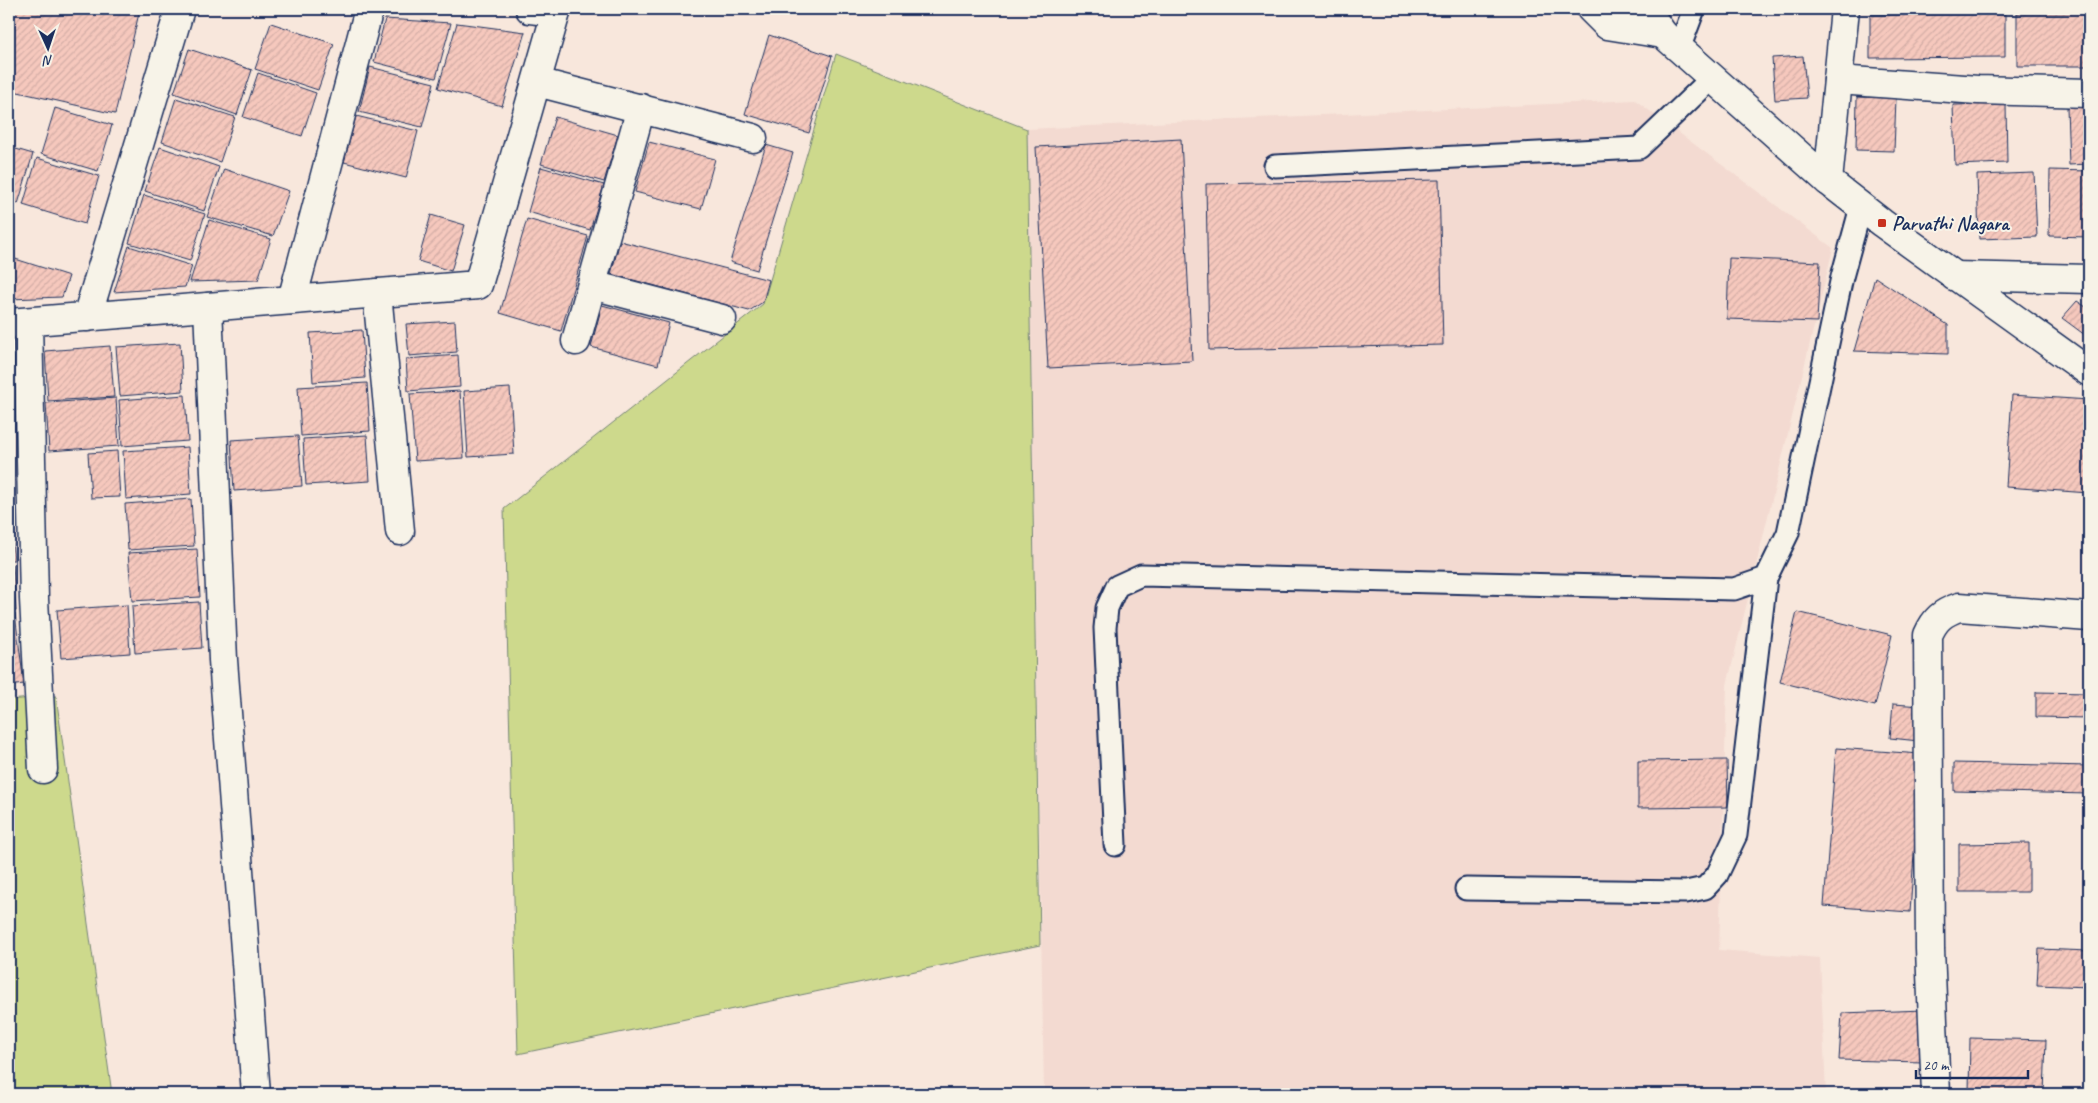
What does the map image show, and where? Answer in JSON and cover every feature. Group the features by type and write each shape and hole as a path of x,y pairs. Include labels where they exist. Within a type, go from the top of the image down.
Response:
{"street":[{"path":"87,317 180,9"},
{"path":"292,300 369,9"},
{"path":"1591,9 1607,25 1671,42"},
{"path":"1646,9 1671,42 1828,181 1954,276 2089,372"},
{"path":"1828,181 1845,9"},
{"path":"43,769 18,322 478,285 536,82 548,10"},
{"path":"1838,80 1978,90 2089,93"},
{"path":"536,82 753,138"},
{"path":"576,341 642,108"},
{"path":"1954,276 2089,279"},
{"path":"592,285 722,319"},
{"path":"377,294 400,531"},
{"path":"208,307 223,660 256,1094"},
{"path":"1936,1094 1930,949 1928,635 1933,623 1944,612 1959,608 2089,617"}],"lane":[{"path":"1671,42 1694,9"},
{"path":"1275,166 1639,148 1712,78"},
{"path":"1466,889 1686,892 1704,888 1717,874 1736,835 1766,578 1788,533 1842,277 1861,207"},
{"path":"1115,845 1105,628 1107,608 1117,586 1142,575 1734,589 1766,578"}],"shaded area":[{"path":"1635,100 1833,248 1727,685 1719,950 1820,958 1826,1094 1044,1094 1027,129"}],"green space":[{"path":"836,54 1027,129 1040,945 518,1054 504,509 763,304"},
{"path":"56,696 112,1094 9,1094 9,700"}],"building":[{"path":"9,9 140,9 115,114 9,90"},
{"path":"2089,12 2089,66 2017,66 2017,13"},
{"path":"2005,14 2005,57 1870,58 1870,15"},
{"path":"385,19 451,23 436,78 374,62"},
{"path":"271,23 334,44 318,90 255,69"},
{"path":"457,23 525,32 502,106 438,88"},
{"path":"769,35 832,56 809,133 745,114"},
{"path":"189,49 252,70 237,115 174,93"},
{"path":"1803,56 1807,98 1775,100 1772,58"},
{"path":"370,67 434,83 422,127 359,112"},
{"path":"258,73 316,93 302,136 243,117"},
{"path":"1857,97 1896,98 1894,151 1856,150"},
{"path":"176,98 235,117 220,162 162,142"},
{"path":"2006,104 2007,163 1955,165 1953,105"},
{"path":"2089,106 2089,164 2069,165 2067,107"},
{"path":"55,108 112,125 98,171 41,154"},
{"path":"356,116 418,131 406,178 344,162"},
{"path":"555,117 618,135 604,182 541,164"},
{"path":"1181,139 1192,361 1048,368 1036,147"},
{"path":"649,142 715,159 701,209 635,192"},
{"path":"766,145 793,153 757,270 730,262"},
{"path":"9,147 33,154 18,204 9,201"},
{"path":"160,147 219,167 204,211 145,191"},
{"path":"37,158 99,176 85,224 23,205"},
{"path":"541,167 604,185 590,230 528,212"},
{"path":"224,169 289,191 273,236 207,217"},
{"path":"2050,170 2089,171 2089,237 2049,236"},
{"path":"2034,173 2037,237 1979,239 1977,175"},
{"path":"1439,180 1443,345 1209,350 1206,184"},
{"path":"144,195 205,214 190,261 129,243"},
{"path":"431,215 465,225 451,271 418,261"},
{"path":"527,219 588,236 561,331 500,313"},
{"path":"209,220 271,239 258,280 190,282"},
{"path":"620,241 769,280 763,302 749,311 611,274"},
{"path":"129,246 192,266 185,287 114,292"},
{"path":"9,257 69,276 62,297 9,299"},
{"path":"1729,258 1820,262 1817,322 1727,319"},
{"path":"1875,277 1948,325 1948,354 1854,351"},
{"path":"2077,301 2089,309 2089,338 2062,318"},
{"path":"602,305 669,323 658,365 591,347"},
{"path":"455,321 457,352 409,356 406,324"},
{"path":"362,330 365,378 313,382 310,333"},
{"path":"180,343 183,391 120,396 116,347"},
{"path":"110,346 114,397 48,401 45,351"},
{"path":"458,355 460,387 408,391 406,359"},
{"path":"367,383 370,431 301,436 298,387"},
{"path":"510,388 514,454 468,457 464,391"},
{"path":"460,391 464,458 415,461 410,394"},
{"path":"185,395 188,441 122,446 119,400"},
{"path":"2012,395 2089,400 2089,493 2006,487"},
{"path":"116,398 119,446 49,451 46,403"},
{"path":"367,435 370,481 306,485 303,439"},
{"path":"298,436 302,486 234,491 231,440"},
{"path":"188,447 191,494 126,499 123,451"},
{"path":"117,451 120,497 91,498 88,453"},
{"path":"191,499 194,546 128,550 125,504"},
{"path":"9,509 14,560 9,560"},
{"path":"197,549 200,597 132,601 128,553"},
{"path":"9,565 13,565 16,611 9,612"},
{"path":"199,602 202,648 135,653 132,606"},
{"path":"127,605 130,653 61,658 57,610"},
{"path":"1797,612 1892,635 1875,706 1780,682"},
{"path":"15,614 24,684 9,686 9,615"},
{"path":"2036,692 2088,693 2089,718 2036,717"},
{"path":"1893,704 1922,706 1919,741 1890,738"},
{"path":"1836,748 1921,754 1910,912 1824,906"},
{"path":"1727,760 1728,807 1638,808 1638,761"},
{"path":"1954,763 2089,766 2089,794 1954,791"},
{"path":"2029,843 2029,892 1959,892 1959,844"},
{"path":"2039,949 2089,951 2089,987 2037,985"},
{"path":"1924,1010 1923,1062 1839,1060 1842,1013"},
{"path":"1970,1038 2046,1040 2044,1094 1969,1093"}],"place":[{"name":"Parvathi Nagara","path":"1882,223"}]}
